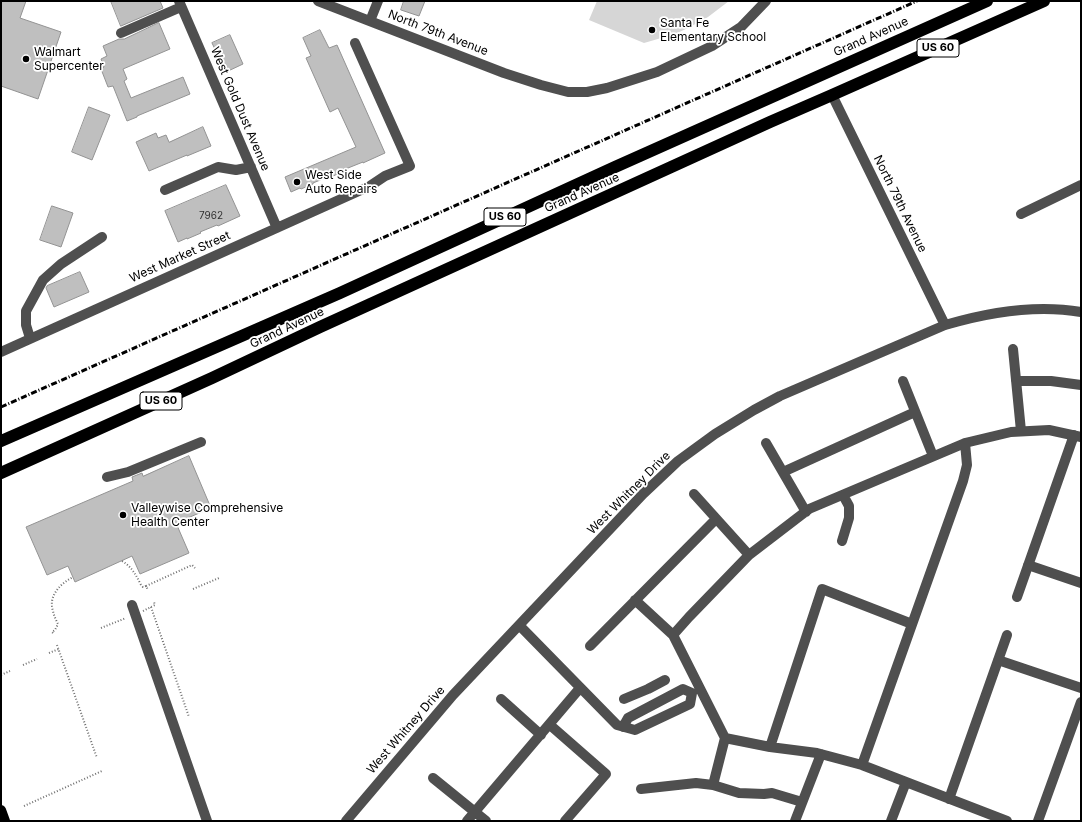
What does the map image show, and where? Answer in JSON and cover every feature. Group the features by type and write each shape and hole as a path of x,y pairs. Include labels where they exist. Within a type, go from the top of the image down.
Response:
{"highway":[{"name":"Grand Avenue","path":"1,441 340,293 615,167 987,1"},
{"name":"Grand Avenue","path":"1,473 191,388 320,327 770,122 1044,1"}],"main road":[{"path":"1,810 5,821"}],"street":[{"name":"North 79th Avenue","path":"318,1 504,73 568,92 587,92 607,88 657,72 712,46 741,27 766,1"},
{"path":"370,21 378,1"},
{"path":"121,33 180,4"},
{"name":"West Gold Dust Avenue","path":"180,4 277,228"},
{"name":"West Market Street","path":"1,352 370,186 385,176 410,166 355,43"},
{"name":"North 79th Avenue","path":"832,95 945,325"},
{"path":"165,190 218,167 236,170 251,167"},
{"path":"1021,214 1081,185"},
{"path":"30,338 26,325 26,311 43,280 61,264 102,237"},
{"name":"West Whitney Drive","path":"346,821 453,695 643,494 678,461 715,434 780,396 945,325 995,312 1041,308 1081,312"},
{"path":"1013,349 1021,431"},
{"path":"903,381 933,456"},
{"path":"1016,381 1052,381 1081,385"},
{"path":"783,472 915,412"},
{"path":"674,634 749,555 809,510 965,443 1021,431 1049,430 1078,436 1017,597"},
{"path":"107,477 128,472 202,442"},
{"path":"766,443 806,512"},
{"path":"862,765 963,481 967,465 965,443"},
{"path":"694,494 749,555"},
{"path":"842,541 849,518 849,506 843,495"},
{"path":"590,646 716,519"},
{"path":"1028,565 1081,583"},
{"path":"770,747 822,590 912,624"},
{"path":"636,600 674,634 696,691 725,738 713,785"},
{"path":"132,605 207,821"},
{"path":"519,625 617,725 635,730 690,704 696,691"},
{"path":"949,799 1007,635"},
{"path":"998,660 1081,688"},
{"path":"624,699 665,680"},
{"path":"467,821 580,688"},
{"path":"648,689 660,719"},
{"path":"623,727 628,718 683,689 696,691"},
{"path":"501,699 541,735"},
{"path":"1038,821 1081,702"},
{"path":"550,724 606,774 565,821"},
{"path":"725,738 770,747 820,754 862,765 1007,821"},
{"path":"795,821 820,754"},
{"path":"433,778 486,821"},
{"path":"891,821 906,782"},
{"path":"641,789 696,783 713,785 739,792 764,794 772,793 802,802"}],"path":[{"path":"122,561 134,572 143,586 192,566 195,568"},
{"path":"53,633 52,632 58,624 52,609 53,598 61,585 73,577"},
{"path":"193,589 219,578"},
{"path":"200,581 202,585"},
{"path":"146,586 148,590"},
{"path":"141,612 155,605 154,602"},
{"path":"151,608 189,717"},
{"path":"101,628 127,618"},
{"path":"57,645 97,758"},
{"path":"49,653 59,649"},
{"path":"22,665 37,659"},
{"path":"1,675 10,671"},
{"path":"24,806 102,771 101,770"}],"shaded area":[{"name":"Santa Fe Elementary School","path":"597,1 729,1 708,17 688,28 675,34 644,43 589,20"}],"building":[{"name":"Walmart Supercenter","path":"1,1 26,1 20,18 61,32 38,99 1,86"},
{"path":"111,1 160,1 163,8 121,26"},
{"path":"404,1 425,1 419,16 401,10"},
{"path":"159,23 170,49 123,69 127,79 124,81 131,98 183,77 190,94 127,121 113,86 108,87 101,69 104,67 101,59 107,56 103,46 119,39 124,39"},
{"path":"320,30 329,48 337,45 385,153 343,170 344,171 331,177 330,176 291,192 285,177 356,147 338,108 330,112 306,58 311,56 303,38"},
{"path":"230,35 243,64 226,72 212,43"},
{"path":"89,107 110,115 92,160 72,152"},
{"path":"203,127 211,146 149,171 136,142 156,133 158,138 166,135 169,142"},
{"path":"226,185 240,216 178,242 165,211"},
{"path":"52,206 73,213 61,247 40,240"},
{"path":"80,272 89,292 54,307 46,288 47,286"},
{"name":"Valleywise Comprehensive Health Center","path":"189,456 211,508 176,523 189,553 140,574 132,556 75,582 68,566 47,575 26,527 133,481 132,477 142,473 143,476"}],"railway":[{"path":"1,407 917,1"}],"place":[{"name":"Santa Fe Elementary School","path":"652,30"},
{"name":"Walmart Supercenter","path":"26,59"},
{"name":"West Side Auto Repairs","path":"297,182"},
{"name":"Valleywise Comprehensive Health Center","path":"123,515"}]}
